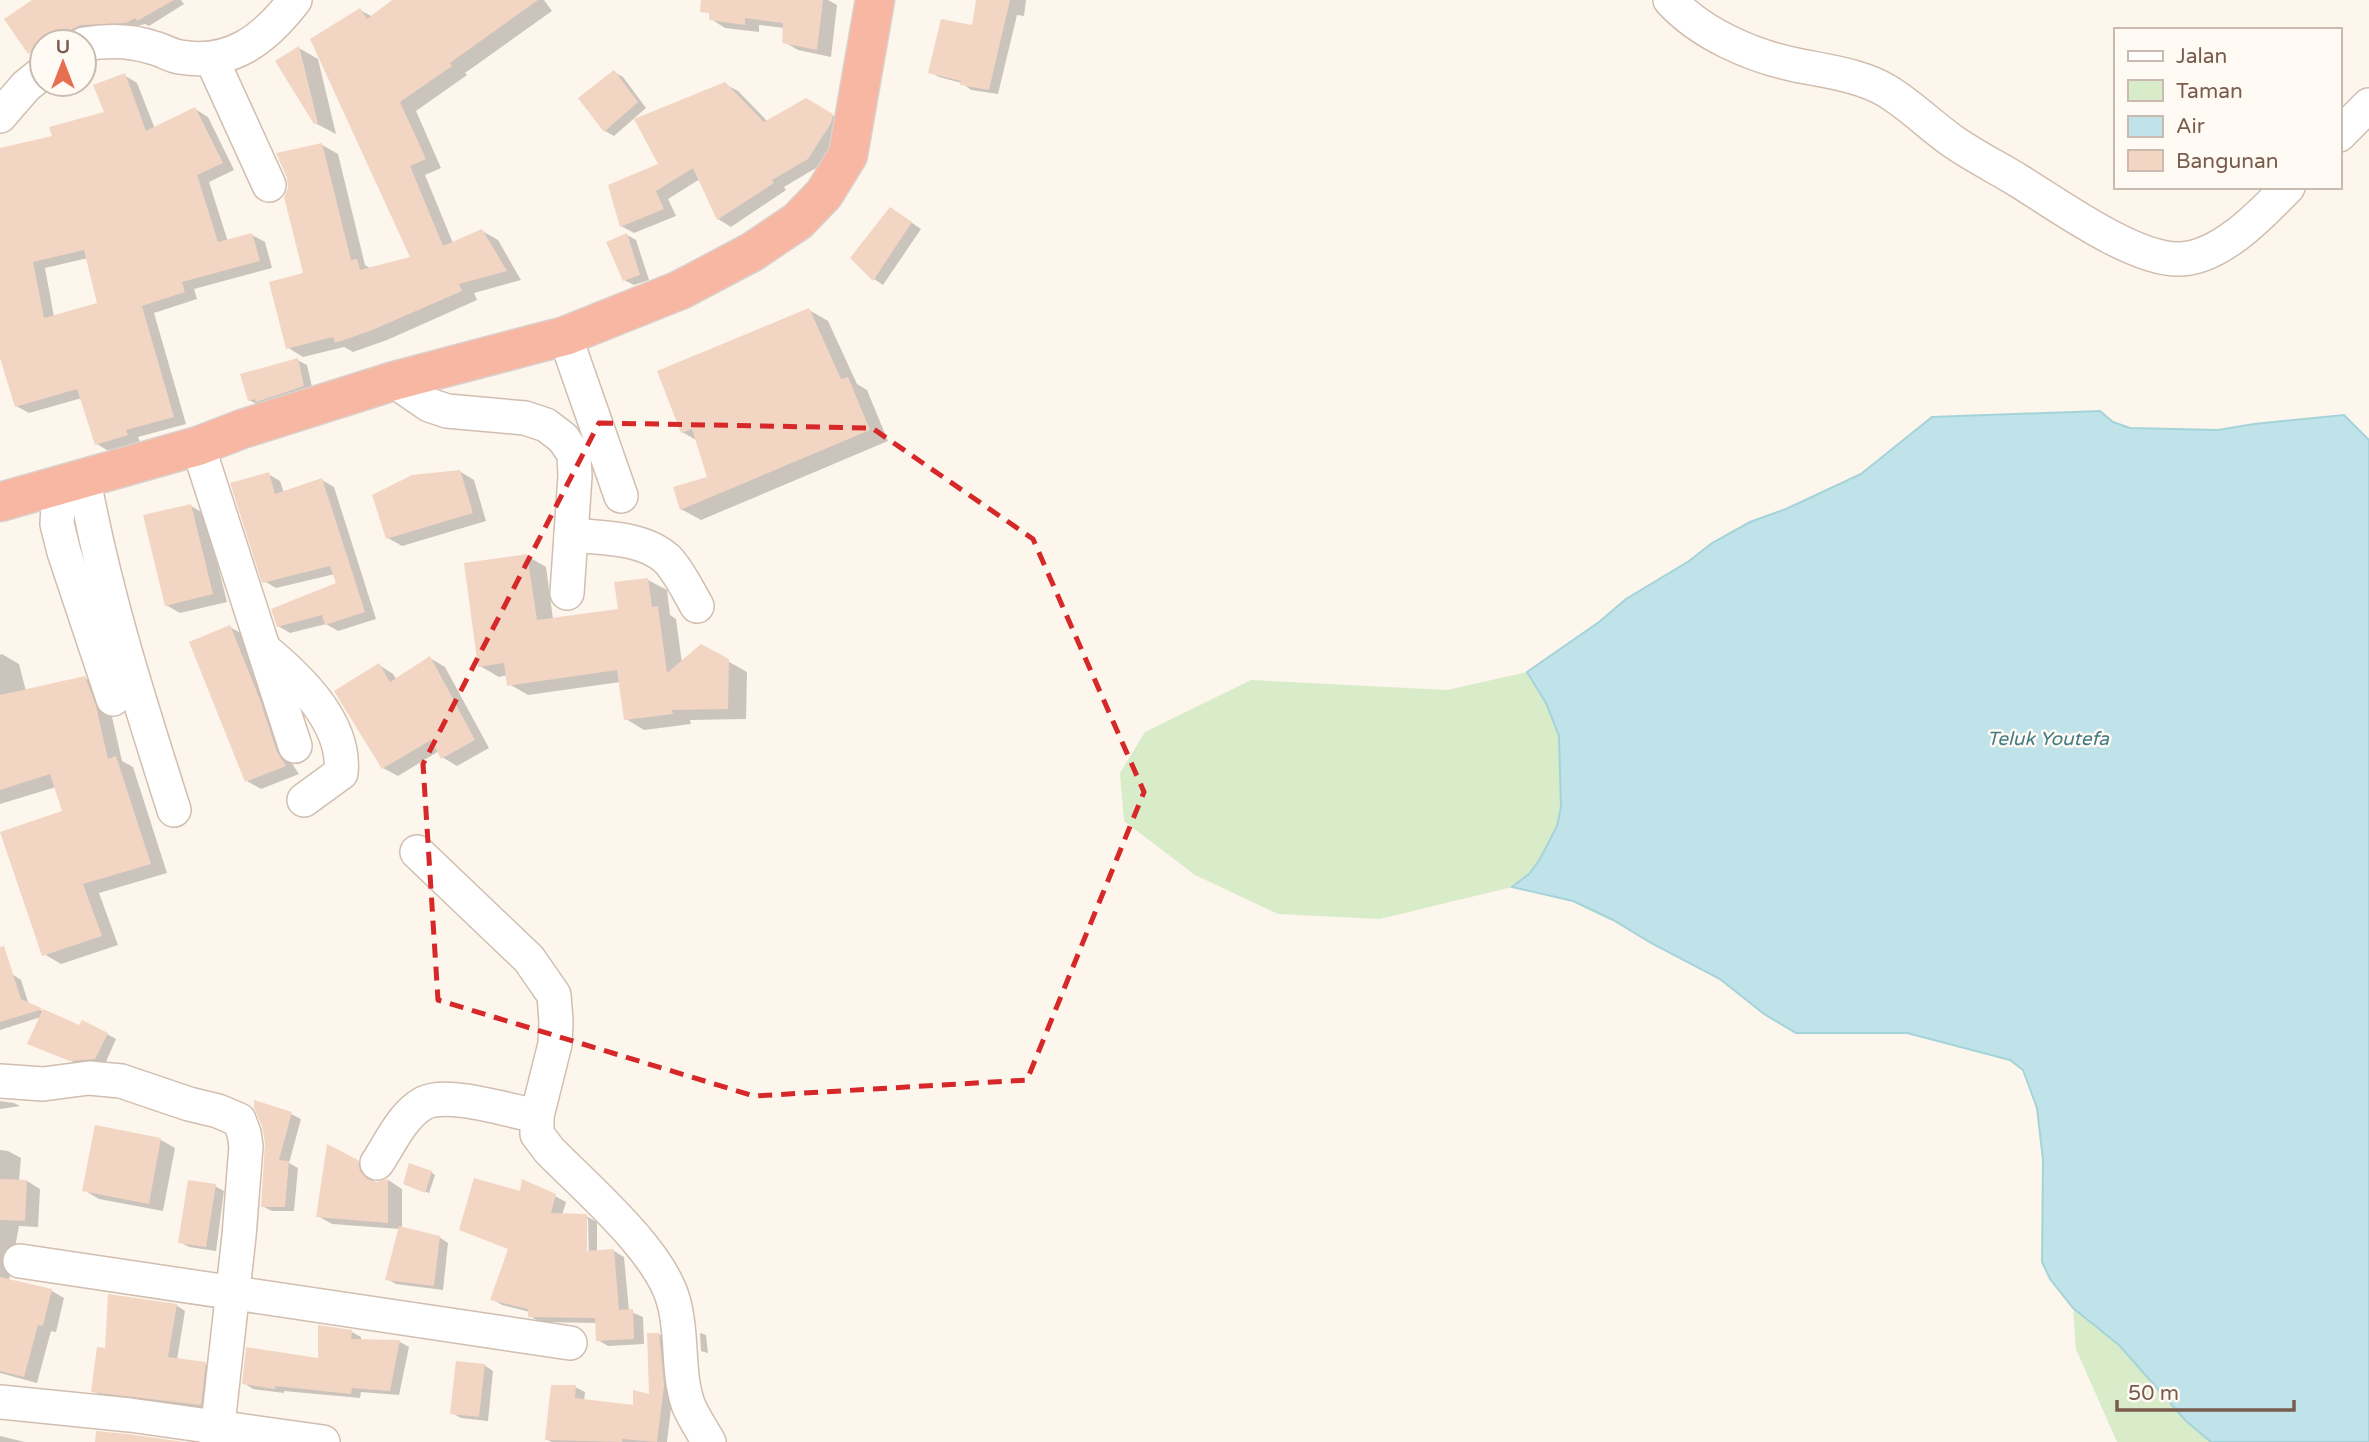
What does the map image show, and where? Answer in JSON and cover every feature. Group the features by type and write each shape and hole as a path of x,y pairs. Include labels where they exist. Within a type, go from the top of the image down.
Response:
{"highway":[{"path":"0,502 198,446 242,429 394,381 565,336 680,290 752,252 798,221 824,194 848,155 875,0"}],"street":[{"path":"98,43 124,41 154,47 178,57 212,60 241,51 282,17 295,0"},
{"path":"1670,0 1711,32 1746,50 1772,59 1858,79 1885,90 1953,141 2008,175 2131,247 2162,257 2180,259 2205,254 2231,239 2286,189"},
{"path":"212,60 270,185"},
{"path":"0,116 28,84"},
{"path":"2341,133 2369,106"},
{"path":"565,336 621,496"},
{"path":"394,381 429,405 447,411 525,418 546,425 563,438 574,454 575,476 567,593"},
{"path":"198,446 295,746"},
{"path":"71,484 57,524 113,699"},
{"path":"71,484 98,552 124,654 174,810"},
{"path":"571,534 621,540 648,547 667,559 697,606"},
{"path":"264,649 287,668 319,706 330,724 343,759 341,774 304,800"},
{"path":"417,852 529,959 554,995 555,1044 537,1116 537,1134 548,1150 641,1244 659,1268 674,1301 684,1388 689,1407 709,1442"},
{"path":"0,1081 43,1084 89,1078 121,1081 239,1120 246,1146 217,1435"},
{"path":"377,1163 403,1122 424,1103 454,1098 537,1116"},
{"path":"20,1261 570,1343"},
{"path":"0,1402 130,1415 217,1435 323,1442"}],"highlighted area":[{"path":"599,423 872,428 1033,539 1144,792 1027,1080 754,1096 438,1000 423,764"}],"green space":[{"path":"1527,672 1546,703 1559,736 1561,807 1557,826 1540,859 1529,874 1512,887 1380,919 1278,914 1195,875 1124,821 1120,773 1145,732 1251,680 1447,690"},
{"path":"2073,1308 2119,1345 2186,1421 2211,1442 2117,1442 2076,1349"}],"water":[{"name":"Teluk Youtefa","path":"2100,411 2113,422 2130,428 2218,430 2344,415 2369,440 2369,1442 2211,1442 2186,1421 2119,1345 2073,1308 2050,1279 2042,1262 2043,1160 2037,1108 2023,1070 2010,1060 1907,1033 1796,1033 1764,1014 1720,979 1613,920 1573,901 1512,887 1529,874 1540,859 1557,826 1561,807 1559,736 1546,703 1527,672 1599,622 1626,599 1689,561 1712,543 1750,522 1786,509 1861,474 1932,417"}],"building":[{"path":"32,0 174,0 137,21 135,18 126,23 81,25 74,28 28,28 28,54 4,19"},
{"path":"392,0 538,0 400,102 426,159 410,166 443,246 482,229 507,271 459,284 462,291 370,331 335,343 333,337 286,349 269,282 303,273 284,197 288,188 287,178 276,153 322,143 351,260 357,259 360,270 410,257 310,39 360,8 367,19"},
{"path":"701,0 823,0 817,50 782,43 783,23 745,18 745,25 709,20 709,13 700,12"},
{"path":"976,0 1010,0 989,90 960,85 961,81 928,73 941,19 972,25"},
{"path":"299,46 318,123 314,124 275,61"},
{"path":"614,70 638,102 604,132 578,98"},
{"path":"125,73 146,131 195,107 223,163 197,175 218,242 252,233 260,261 182,282 185,292 142,306 174,417 126,430 128,435 95,445 77,389 15,407 0,358 0,148 52,136 49,127 104,112 98,97 98,83","holes":["84,250 97,303 44,318 33,262"]},
{"path":"725,82 764,122 806,98 833,114 831,123 808,159 772,180 774,183 717,220 693,168 656,191 664,209 620,227 608,185 658,164 634,119"},
{"path":"890,207 912,222 873,281 850,258"},
{"path":"627,233 640,275 623,281 606,242"},
{"path":"809,308 841,379 848,377 870,430 680,510 673,487 707,477 692,429 681,433 657,371"},
{"path":"298,358 304,386 256,402 255,399 248,401 240,374"},
{"path":"460,470 473,513 386,539 372,495 412,475"},
{"path":"269,472 275,494 322,478 365,612 325,625 322,615 277,627 271,609 336,583 330,566 262,583 230,483"},
{"path":"191,504 213,594 165,606 143,515"},
{"path":"527,554 537,620 618,609 614,582 648,578 652,607 658,606 667,673 701,644 729,659 728,709 672,710 673,714 624,720 617,670 507,686 504,663 478,667 464,563"},
{"path":"230,625 260,700 277,752 286,766 245,782 189,642"},
{"path":"430,656 475,740 441,759 431,740 382,769 334,691 379,663 390,682"},
{"path":"85,676 96,706 108,759 116,756 151,864 83,884 102,936 42,956 0,832 62,811 50,774 0,790 0,695"},
{"path":"4,946 21,999 79,1025 82,1020 108,1033 95,1059 70,1061 27,1044 43,1009 0,1022 0,947"},
{"path":"254,1100 292,1112 279,1160 289,1161 285,1207 261,1207 265,1143"},
{"path":"95,1125 161,1138 149,1204 82,1191"},
{"path":"327,1144 358,1160 360,1171 367,1179 377,1182 388,1179 388,1223 316,1217"},
{"path":"409,1163 432,1171 425,1193 403,1184"},
{"path":"474,1178 520,1191 522,1179 556,1194 551,1213 587,1214 587,1251 614,1249 619,1310 633,1309 634,1339 596,1341 595,1318 528,1317 528,1309 490,1300 508,1249 459,1230"},
{"path":"0,1179 27,1180 25,1221 0,1220"},
{"path":"188,1180 216,1184 206,1247 178,1243"},
{"path":"399,1226 440,1236 434,1286 385,1280"},
{"path":"0,1277 52,1289 43,1326 38,1325 24,1377 0,1371"},
{"path":"108,1294 177,1304 168,1357 206,1362 201,1405 91,1392 97,1347 105,1348"},
{"path":"318,1325 352,1330 351,1339 400,1340 390,1391 352,1388 351,1394 242,1384 246,1347 318,1358"},
{"path":"647,1333 659,1333 664,1386 657,1442 622,1439 622,1442 545,1440 551,1385 576,1385 575,1398 633,1405 633,1390 649,1394"},
{"path":"456,1361 485,1364 479,1417 450,1414"},
{"path":"96,1431 128,1434 184,1442 95,1442"}]}
